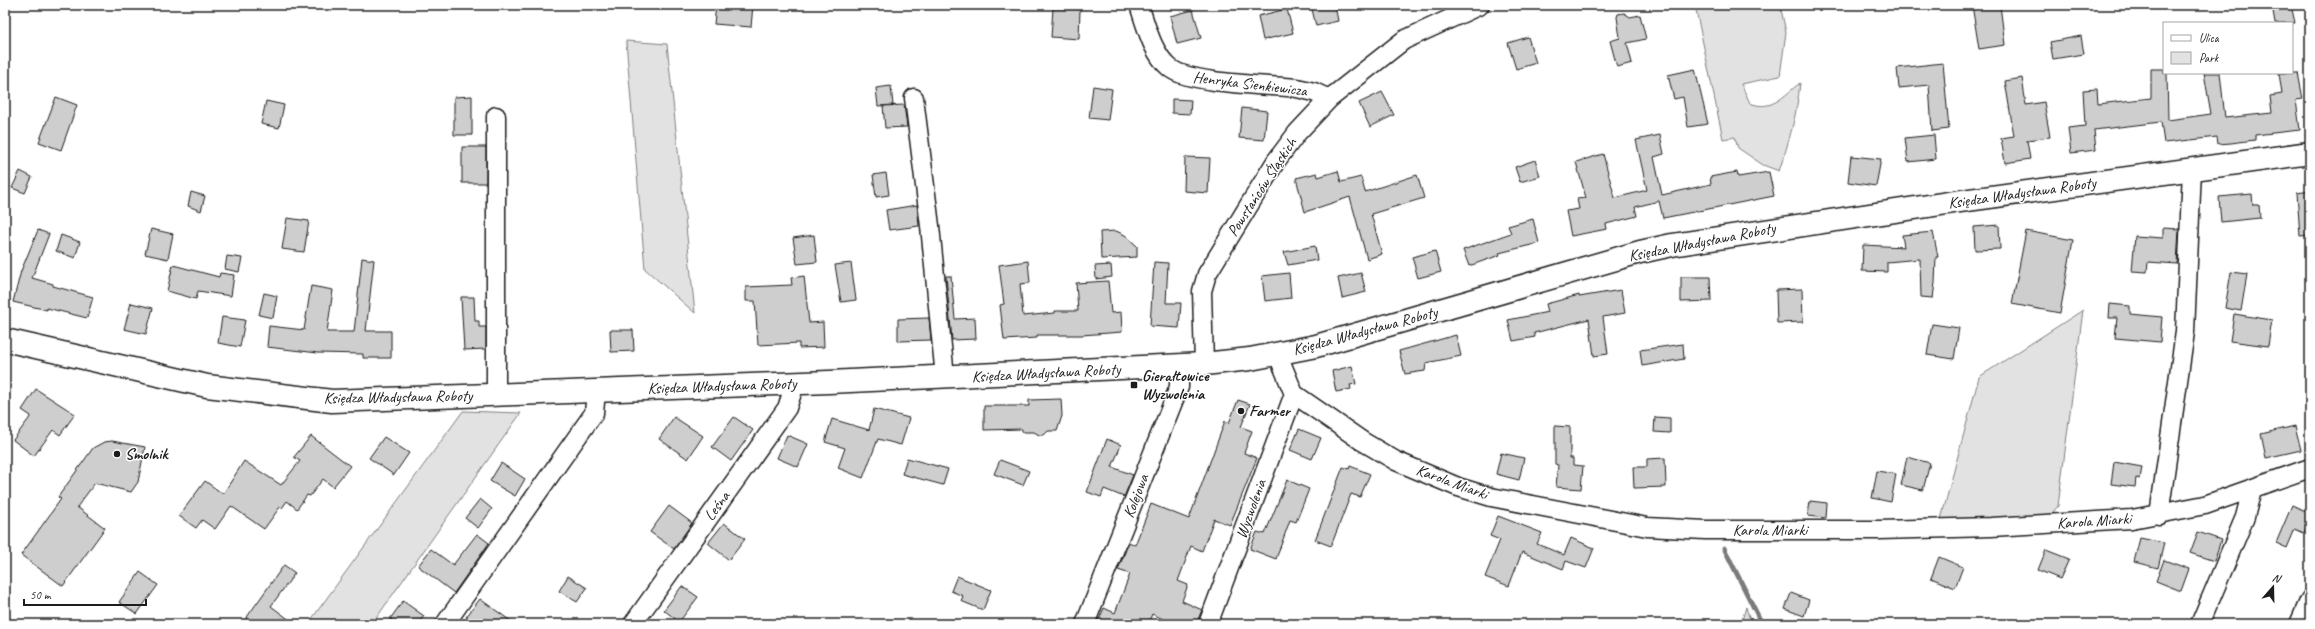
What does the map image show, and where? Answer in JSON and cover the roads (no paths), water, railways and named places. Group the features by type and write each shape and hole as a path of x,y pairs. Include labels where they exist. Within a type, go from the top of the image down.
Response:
{"main road":[{"name":"Księdza Władysława Roboty","path":"5,340 207,386 332,401 794,384 1204,364 1278,355 1347,338 1640,252 1672,245 2192,168 2310,153"}],"street":[{"name":"Henryka Sienkiewicza","path":"1139,5 1160,57 1176,73 1193,78 1297,88 1314,92 1329,99"},
{"name":"Powstańców Śląskich","path":"1204,364 1202,291 1207,274 1276,161 1297,133 1329,99 1404,40 1480,5"},
{"path":"914,98 930,226 945,377"},
{"path":"496,116 496,395"},
{"path":"2159,515 2185,332 2192,168"},
{"path":"1278,355 1294,394"},
{"name":"Kolejowa","path":"1085,624 1178,387 1179,366"},
{"name":"Leśna","path":"633,624 787,408 794,384"},
{"path":"445,624 594,413 596,391"},
{"name":"Karola Miarki","path":"1294,394 1380,453 1458,487 1523,504 1628,524 1705,530 1879,530 2035,525 2132,519 2205,505 2310,468"},
{"name":"Wyzwolenia","path":"1208,624 1294,394"},
{"path":"2200,624 2245,517 2252,489"},
{"path":"2300,624 2310,599"}],"waterway":[{"path":"1724,548 1762,624"}],"place":[{"name":"Gierałtowice Wyzwolenia","path":"1134,385"},
{"name":"Farmer","path":"1241,411"},
{"name":"Smolnik","path":"117,454"}]}
